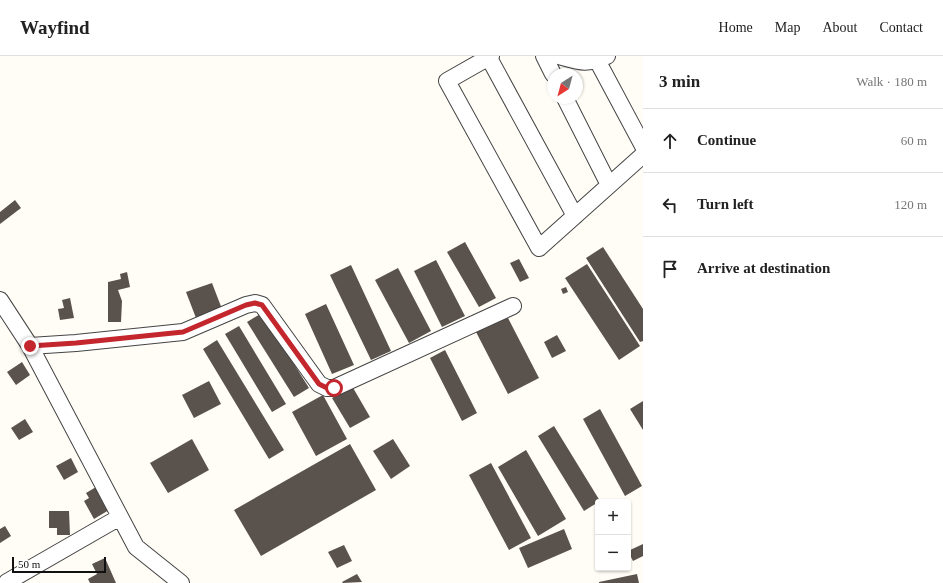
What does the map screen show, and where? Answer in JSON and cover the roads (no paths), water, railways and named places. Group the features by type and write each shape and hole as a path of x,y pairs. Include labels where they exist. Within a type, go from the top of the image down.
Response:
{"street":[{"path":"544,56 550,68"},
{"path":"559,56 583,63 602,58 643,146"},
{"path":"575,216 490,57 447,81 539,248 575,216 609,185 643,155"},
{"path":"568,104 609,185"},
{"path":"0,300 30,346 136,547 181,583"},
{"path":"30,346 76,343 183,332 246,305 255,303 262,305 319,384 327,388 334,388 513,306"},
{"path":"7,582 120,517"}]}
